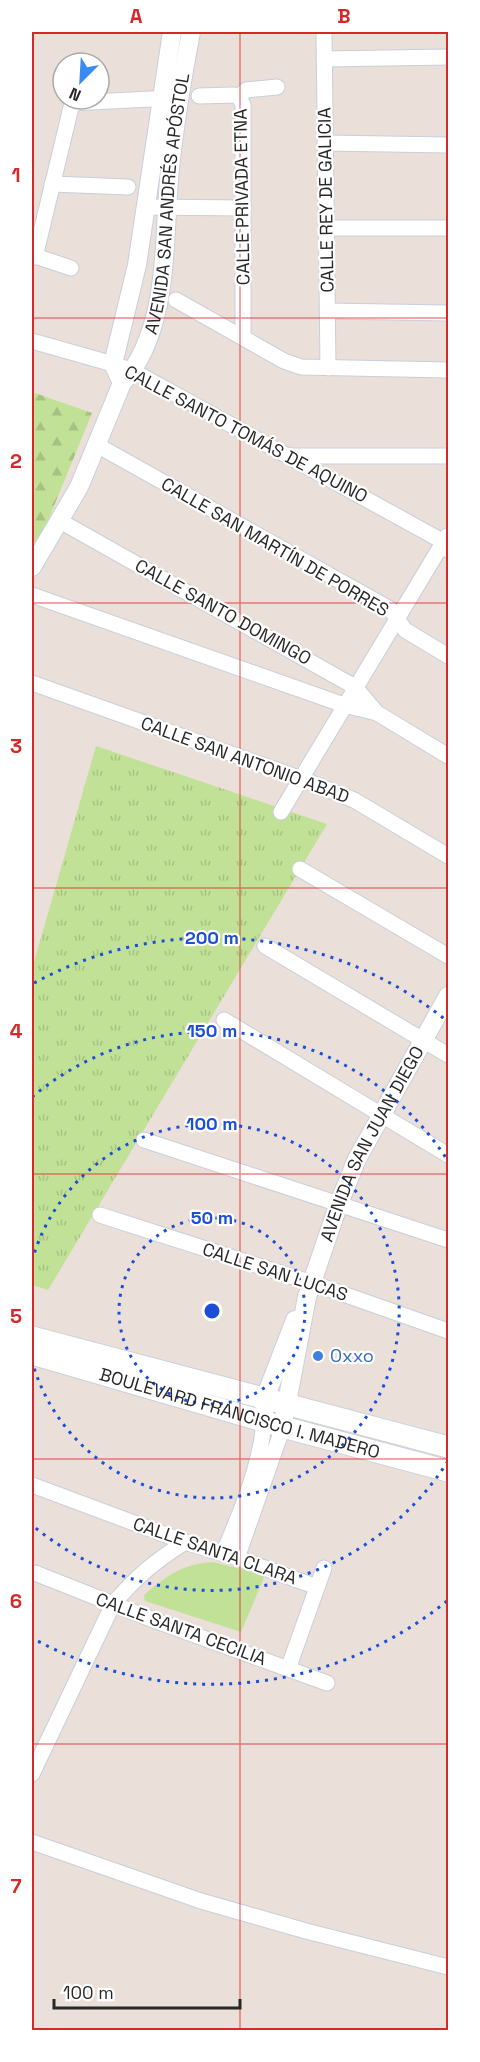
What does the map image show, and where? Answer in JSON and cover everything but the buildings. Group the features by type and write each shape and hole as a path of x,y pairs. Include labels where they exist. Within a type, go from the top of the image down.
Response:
{"main road":[{"name":"BOULEVARD FRANCISCO I. MADERO","path":"32,1337 448,1446"},
{"name":"BOULEVARD FRANCISCO I. MADERO","path":"32,1354 273,1424 448,1471"}],"street":[{"name":"AVENIDA SAN ANDRÉS APÓSTOL","path":"113,364 134,285 172,32"},
{"name":"AVENIDA SAN ANDRÉS APÓSTOL","path":"32,567 79,487 151,330 161,283 171,160 191,32"},
{"name":"CALLE REY DE GALICIA","path":"324,32 328,368"},
{"path":"324,59 448,57"},
{"path":"239,97 246,90 277,87"},
{"name":"CALLE PRIVADA ETNA","path":"199,96 234,95 239,97 243,105 243,337"},
{"path":"111,100 180,98"},
{"path":"70,111 33,256 72,268"},
{"path":"325,143 448,145"},
{"path":"52,183 128,187"},
{"path":"146,207 244,208"},
{"path":"327,228 448,228"},
{"path":"176,300 301,367 448,370"},
{"path":"328,311 448,313"},
{"name":"CALLE SANTO TOMÁS DE AQUINO","path":"32,341 113,364"},
{"path":"113,364 128,377"},
{"name":"CALLE SANTO TOMÁS DE AQUINO","path":"128,377 288,456 447,542"},
{"name":"CALLE SAN MARTÍN DE PORRES","path":"96,448 104,449 390,609 405,630 448,656"},
{"path":"288,456 448,456"},
{"name":"CALLE SANTO DOMINGO","path":"60,521 355,687 377,713"},
{"path":"281,812 299,778 447,542"},
{"name":"CALLE SANTO DOMINGO","path":"32,595 344,705 377,713 448,756"},
{"name":"CALLE SAN ANTONIO ABAD","path":"32,683 299,778 354,800 448,856"},
{"path":"300,869 448,956"},
{"path":"265,946 448,1056"},
{"name":"AVENIDA SAN JUAN DIEGO","path":"273,1424 286,1403 310,1290 339,1203 357,1159 448,996"},
{"path":"224,1020 448,1155"},
{"path":"144,1140 448,1240"},
{"name":"CALLE SAN LUCAS","path":"100,1215 310,1290 448,1331"},
{"name":"AVENIDA SAN JUAN DIEGO","path":"273,1424 266,1398 292,1325 310,1290"},
{"path":"230,1556 232,1532 262,1443 273,1424"},
{"name":"CALLE SANTA CLARA","path":"32,1485 185,1542 317,1587 288,1669"},
{"path":"32,1774 113,1604 132,1581 150,1565 185,1542"},
{"path":"317,1587 324,1568"},
{"name":"CALLE SANTA CECILIA","path":"35,1573 327,1683"},
{"path":"32,1842 201,1902 448,1967"}],"green space":[{"path":"32,392 92,413 47,523 32,546"},
{"path":"96,746 327,824 48,1290 32,1285 32,969"},
{"path":"213,1562 265,1575 241,1632 145,1601 144,1595 176,1572 193,1565"}],"place":[{"name":"Oxxo","path":"318,1356"}]}
